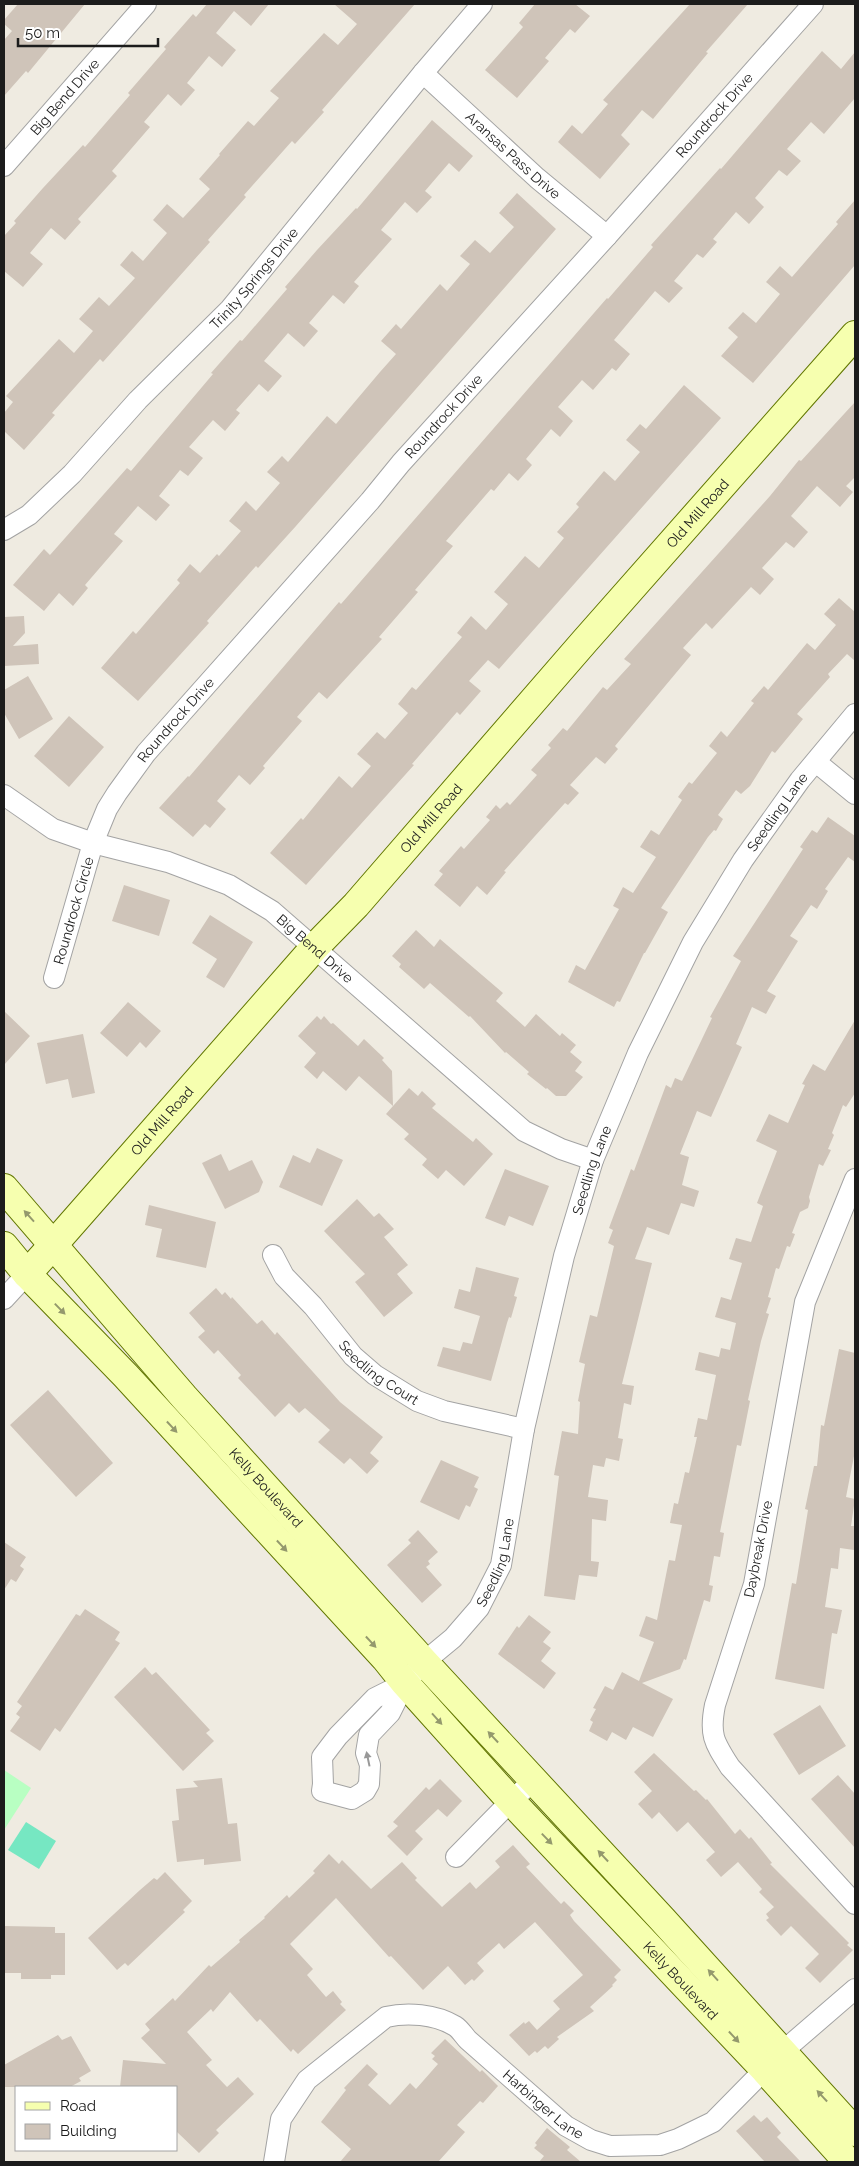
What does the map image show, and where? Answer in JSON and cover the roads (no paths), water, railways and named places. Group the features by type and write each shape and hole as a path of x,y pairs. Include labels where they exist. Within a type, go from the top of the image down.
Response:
{"main road":[{"name":"Old Mill Road","path":"26,1274 314,948 362,898 584,642 855,335"},
{"name":"Kelly Boulevard","path":"4,1188 184,1397 424,1662 662,1919 774,2061 848,2162"},
{"name":"Kelly Boulevard","path":"4,1246 26,1274 199,1456 386,1658 405,1683 511,1801 774,2061 855,2132"}],"street":[{"name":"Big Bend Drive","path":"4,166 146,4"},
{"name":"Trinity Springs Drive","path":"4,530 29,515 72,474 138,400 230,309 422,72 482,4"},
{"name":"Roundrock Drive","path":"93,843 107,809 146,752 370,501 401,463 607,236 813,4"},
{"name":"Aransas Pass Drive","path":"422,72 537,178 607,236"},
{"name":"Seedling Lane","path":"405,1683 424,1662 453,1638 479,1608 501,1565 524,1429 564,1256 593,1160 638,1053 693,942 753,846 789,795 855,714"},
{"path":"816,762 855,794"},
{"name":"Big Bend Drive","path":"4,796 53,829 93,843 168,862 229,884 272,911 524,1131 561,1149 593,1160"},
{"name":"Roundrock Circle","path":"54,978 93,843"},
{"name":"Daybreak Drive","path":"855,1179 806,1302 754,1584 711,1723 714,1743 730,1767 855,1904"},
{"name":"Seedling Court","path":"273,1255 284,1276 313,1306 353,1356 375,1375 417,1401 444,1412 524,1429"},
{"name":"Old Mill Road","path":"4,1299 26,1274"},
{"path":"405,1683 390,1713 368,1735 366,1753 370,1774 369,1784 365,1791 352,1799 322,1791 324,1784 322,1757 338,1736 375,1698 405,1683"},
{"path":"456,1857 533,1781"},
{"name":"Harbinger Lane","path":"274,2162 281,2119 307,2080 386,2017 401,2014 424,2016 456,2026 468,2040 566,2126 591,2140 610,2146 660,2145 678,2139 713,2122 774,2061 855,1989"}]}
